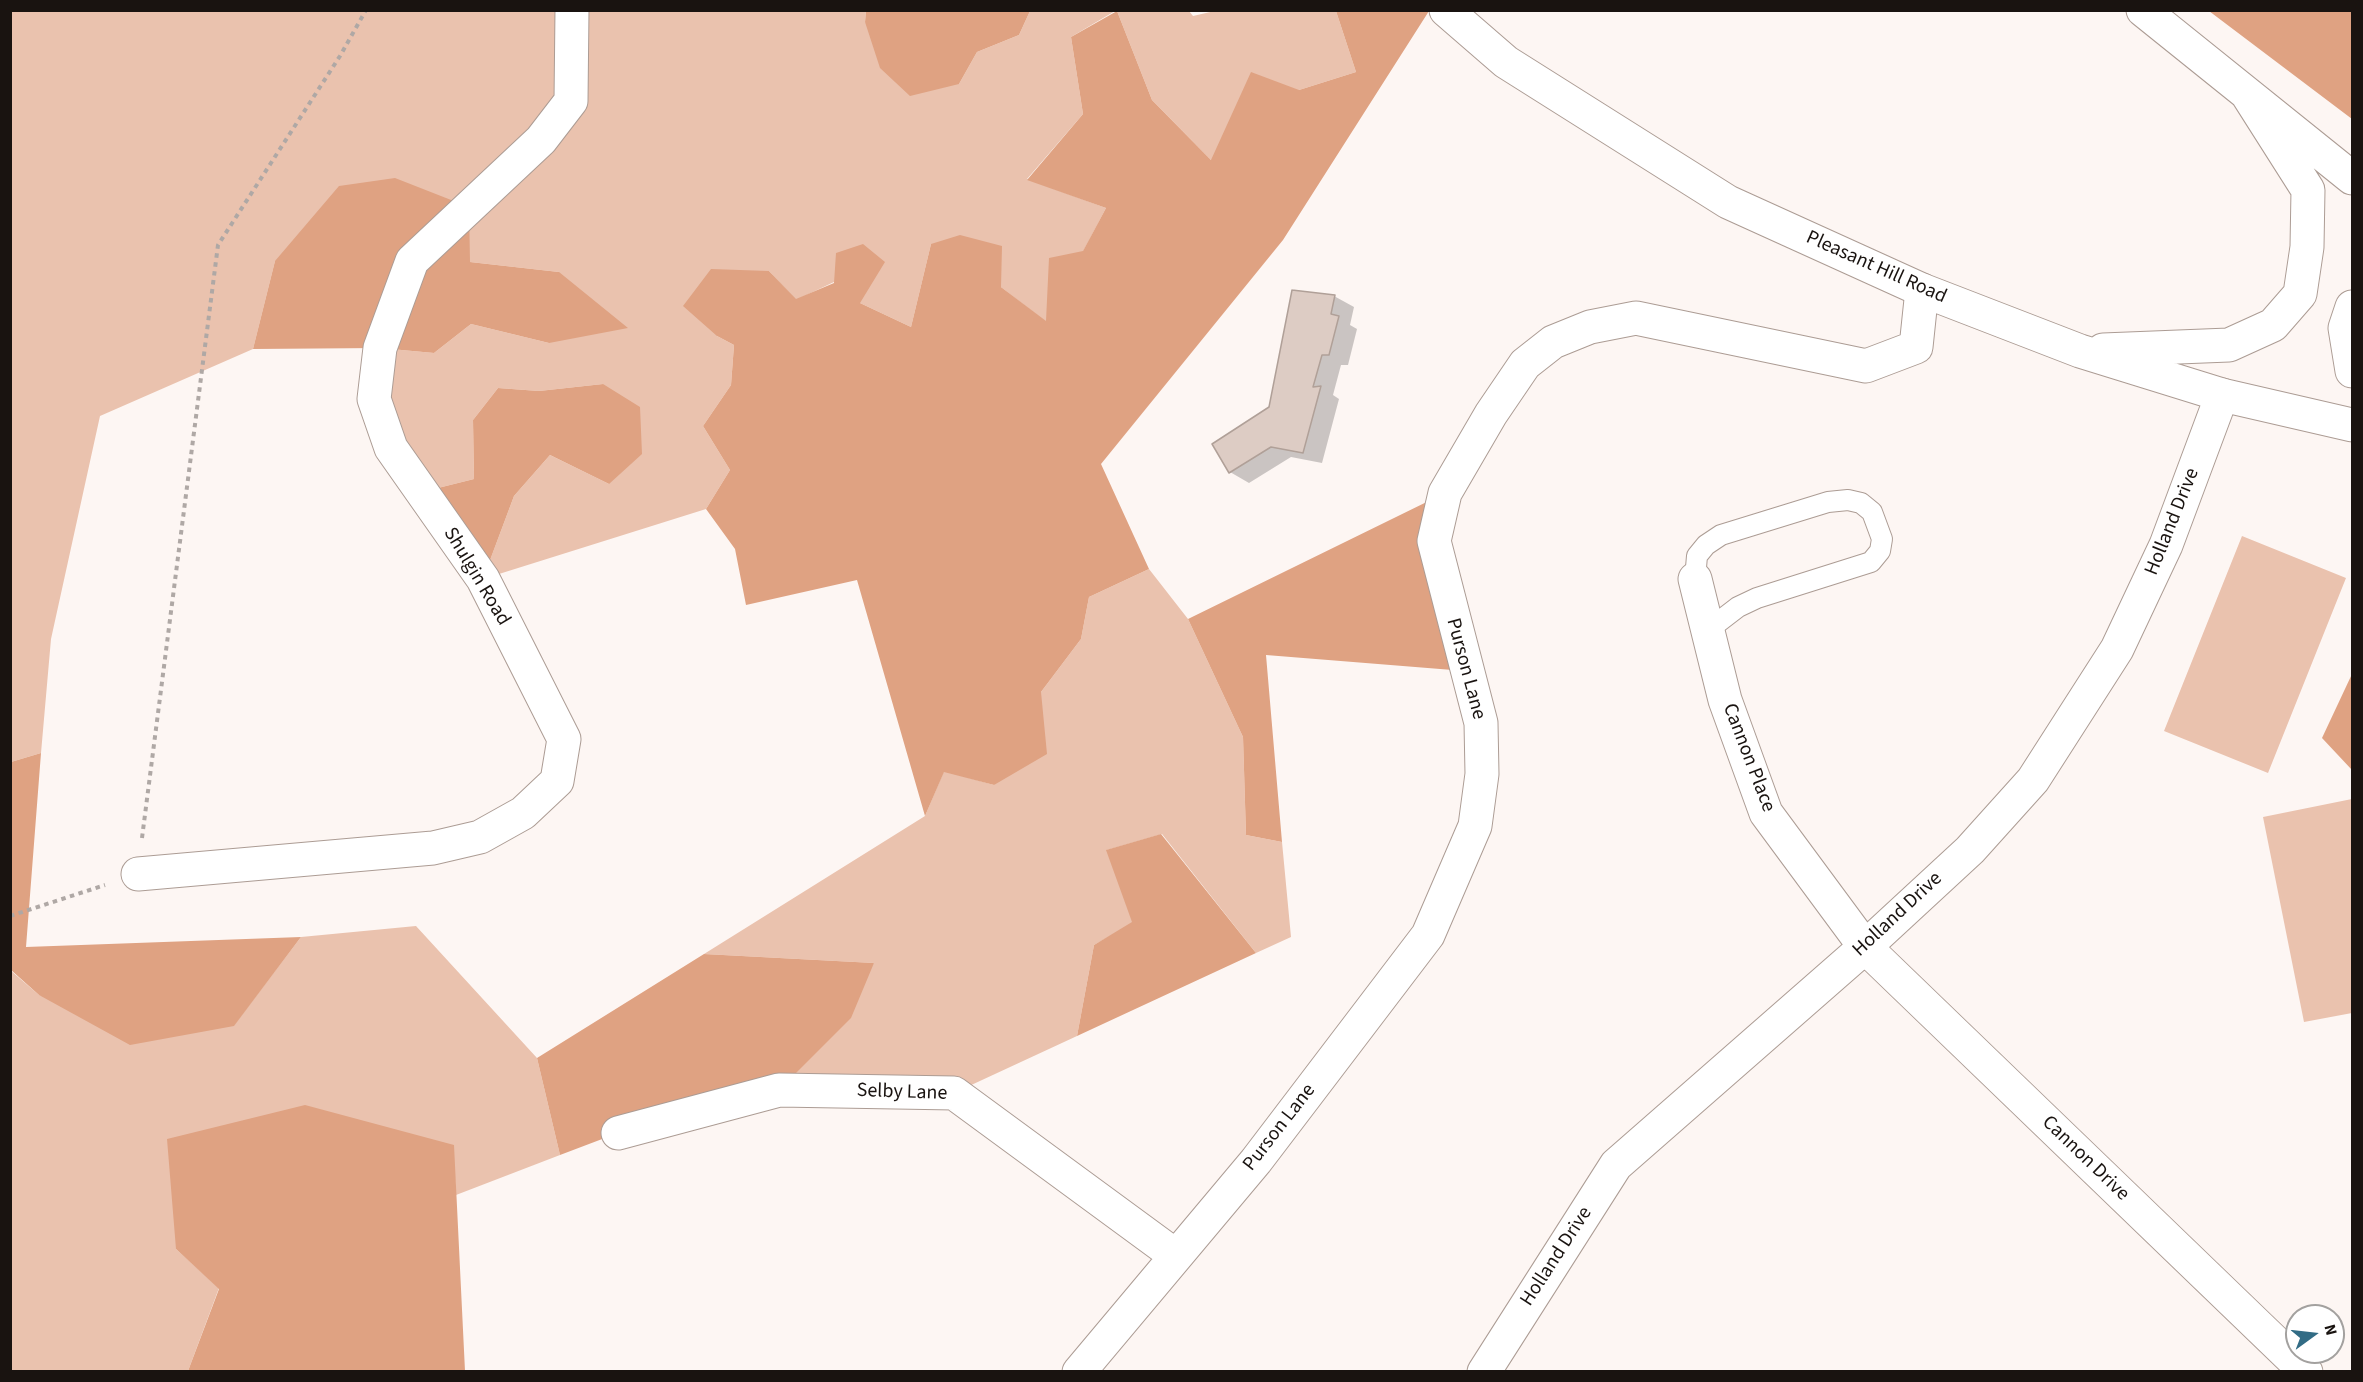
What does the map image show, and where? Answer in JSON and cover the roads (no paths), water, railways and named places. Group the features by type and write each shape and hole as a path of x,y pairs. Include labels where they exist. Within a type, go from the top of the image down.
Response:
{"street":[{"name":"Shulgin Road","path":"138,874 433,848 480,837 522,813 557,781 564,739 483,579 391,448 374,399 380,348 412,261 541,140 571,100 572,10"},
{"name":"Pleasant Hill Road","path":"1446,10 1506,62 1728,202 1922,290 2080,351 2222,395 2352,425"},
{"path":"2143,10 2352,178"},
{"path":"2080,351 2229,345 2273,325 2300,294 2307,247 2308,190 2247,94"},
{"name":"Purson Lane","path":"1079,1371 1256,1161 1428,935 1475,826 1482,774 1481,723 1434,541 1444,493 1491,414 1525,364 1553,342 1590,327 1636,318 1866,366 1916,347 1922,290"},
{"path":"2352,307 2345,328 2352,371"},
{"name":"Holland Drive","path":"1484,1371 1616,1165 1865,947 1970,850 2038,771 2117,649 2166,545 2222,395"},
{"name":"Cannon Place","path":"1695,579 1725,700 1766,813 1865,947"},
{"name":"Cannon Drive","path":"1865,947 2306,1371"},
{"name":"Selby Lane","path":"618,1133 780,1090 954,1093 1176,1256"}],"lane":[{"path":"1695,579 1697,556 1706,545 1721,535 1828,502 1848,500 1861,503 1872,512 1882,538 1880,551 1871,562 1757,598 1738,607 1708,630"}]}
